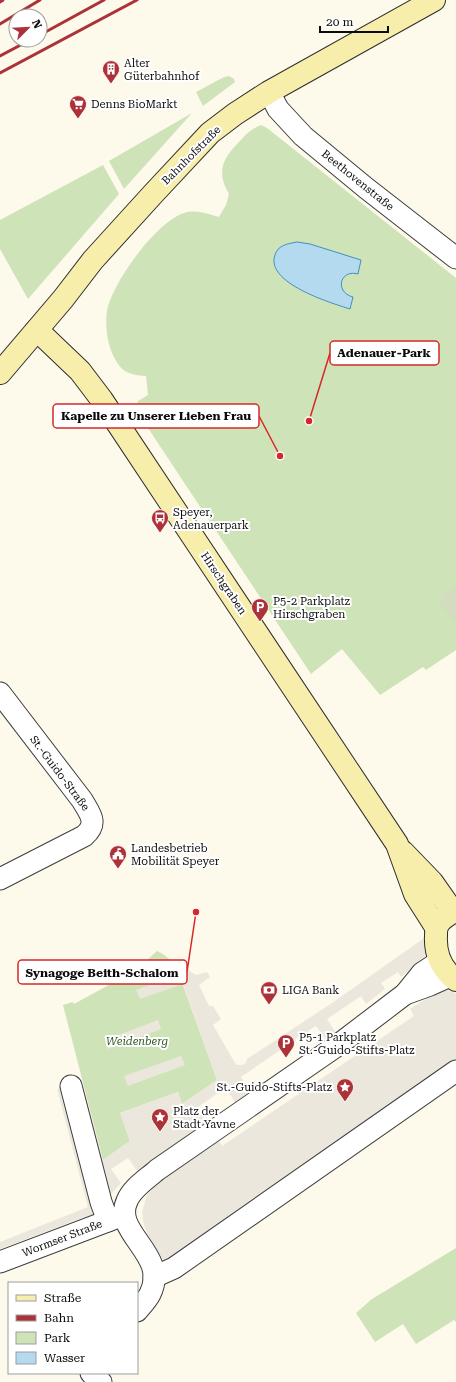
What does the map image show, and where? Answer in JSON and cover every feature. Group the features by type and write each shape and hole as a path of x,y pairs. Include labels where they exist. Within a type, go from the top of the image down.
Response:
{"street":[{"name":"Bahnhofstraße","path":"0,373 103,249 152,194 210,133 234,114 270,92 434,0"},
{"name":"Beethovenstraße","path":"270,92 278,109 303,136 366,188 456,258"},
{"name":"Hirschgraben","path":"37,330 63,353 80,371 102,400 398,847 432,882 454,912"},
{"name":"St.-Guido-Straße","path":"0,693 82,800 91,814 93,824 90,831 84,836 0,879"},
{"name":"Hirschgraben","path":"398,847 415,894 436,927"},
{"path":"449,972 437,954 436,927 440,921 454,912"},
{"path":"116,1218 124,1208 127,1199 143,1181 332,1050 404,994 422,973 449,972"},
{"path":"154,1276 174,1268 456,1072"},
{"path":"71,1086 101,1202 116,1218 128,1226 153,1266 154,1276 150,1295 138,1310"},
{"name":"Wormser Straße","path":"0,1262 116,1218"},
{"path":"82,1382 89,1374"},
{"path":"91,1374 101,1382"}],"green space":[{"path":"229,76 234,79 235,82 203,106 196,92 224,77"},
{"path":"192,113 124,189 109,161"},
{"path":"261,125 267,128 456,278 456,650 426,670 423,667 380,695 342,649 311,674 138,413 136,407 138,401 148,395 146,376 134,375 121,368 110,348 106,327 107,311 117,285 126,270 149,241 161,228 173,219 188,212 206,213 219,217 226,205 229,194 223,178 223,164 235,146 253,129"},
{"path":"103,165 119,194 28,299 0,249 0,220"},
{"path":"456,584 456,622 439,603 444,594"},
{"name":"Weidenberg","path":"157,951 168,958 179,974 217,1080 182,1104 178,1092 120,1113 130,1141 103,1160 63,1005 73,1002 74,1004 136,970"},
{"path":"456,1248 456,1322 454,1320 416,1344 403,1324 375,1342 356,1313 372,1299"}],"shaded area":[{"path":"427,936 428,951 425,956 401,977 398,972 381,983 385,989 366,1004 361,996 327,1019 336,1033 327,1041 316,1026 241,1077 251,1093 236,1103 225,1088 197,1108 206,1122 141,1170 138,1172 128,1158 111,1169 121,1183 111,1194 105,1205 86,1223 84,1217 0,1249 0,1242 88,1207 57,1089 83,1084 103,1160 130,1141 120,1113 178,1092 182,1104 217,1080 183,984 140,999 136,990 178,974 181,981 179,974 189,970 196,975 207,972 210,977 199,985 209,1006 213,1006 221,1019 213,1025 235,1063 237,1065 242,1065 246,1063 247,1059 335,1001"},
{"name":"St.-Guido-Stifts-Platz","path":"446,990 456,993 456,1065 187,1254 164,1261 148,1235 144,1225 142,1212 147,1195 158,1182 218,1139 222,1146 414,1016 410,1009 435,993"},
{"path":"158,1020 161,1029 108,1049 105,1040"},
{"path":"181,1056 185,1065 128,1086 124,1076"}],"water":[{"path":"297,242 310,244 361,260 358,274 352,273 347,275 343,278 341,286 343,291 353,297 350,309 315,297 289,283 280,274 275,265 276,252 283,246"}],"railway":[{"path":"0,24 40,0"},
{"path":"48,31 104,0"},
{"path":"0,73 137,0"},
{"path":"0,56 15,48"}],"place":[{"name":"Alter Güterbahnhof","path":"111,84"},
{"name":"Denns BioMarkt","path":"78,119"},
{"name":"Adenauer-Park","path":"309,421"},
{"name":"Kapelle zu Unserer Lieben Frau","path":"280,456"},
{"name":"Speyer, Adenauerpark","path":"160,533"},
{"name":"P5-2 Parkplatz Hirschgraben","path":"260,622"},
{"name":"Landesbetrieb Mobilität Speyer","path":"118,869"},
{"name":"Synagoge Beith-Schalom","path":"196,912"},
{"name":"LIGA Bank","path":"269,1005"},
{"name":"P5-1 Parkplatz St.-Guido-Stifts-Platz","path":"286,1058"},
{"name":"St.-Guido-Stifts-Platz","path":"345,1102"},
{"name":"Platz der Stadt Yavne","path":"160,1132"}]}
